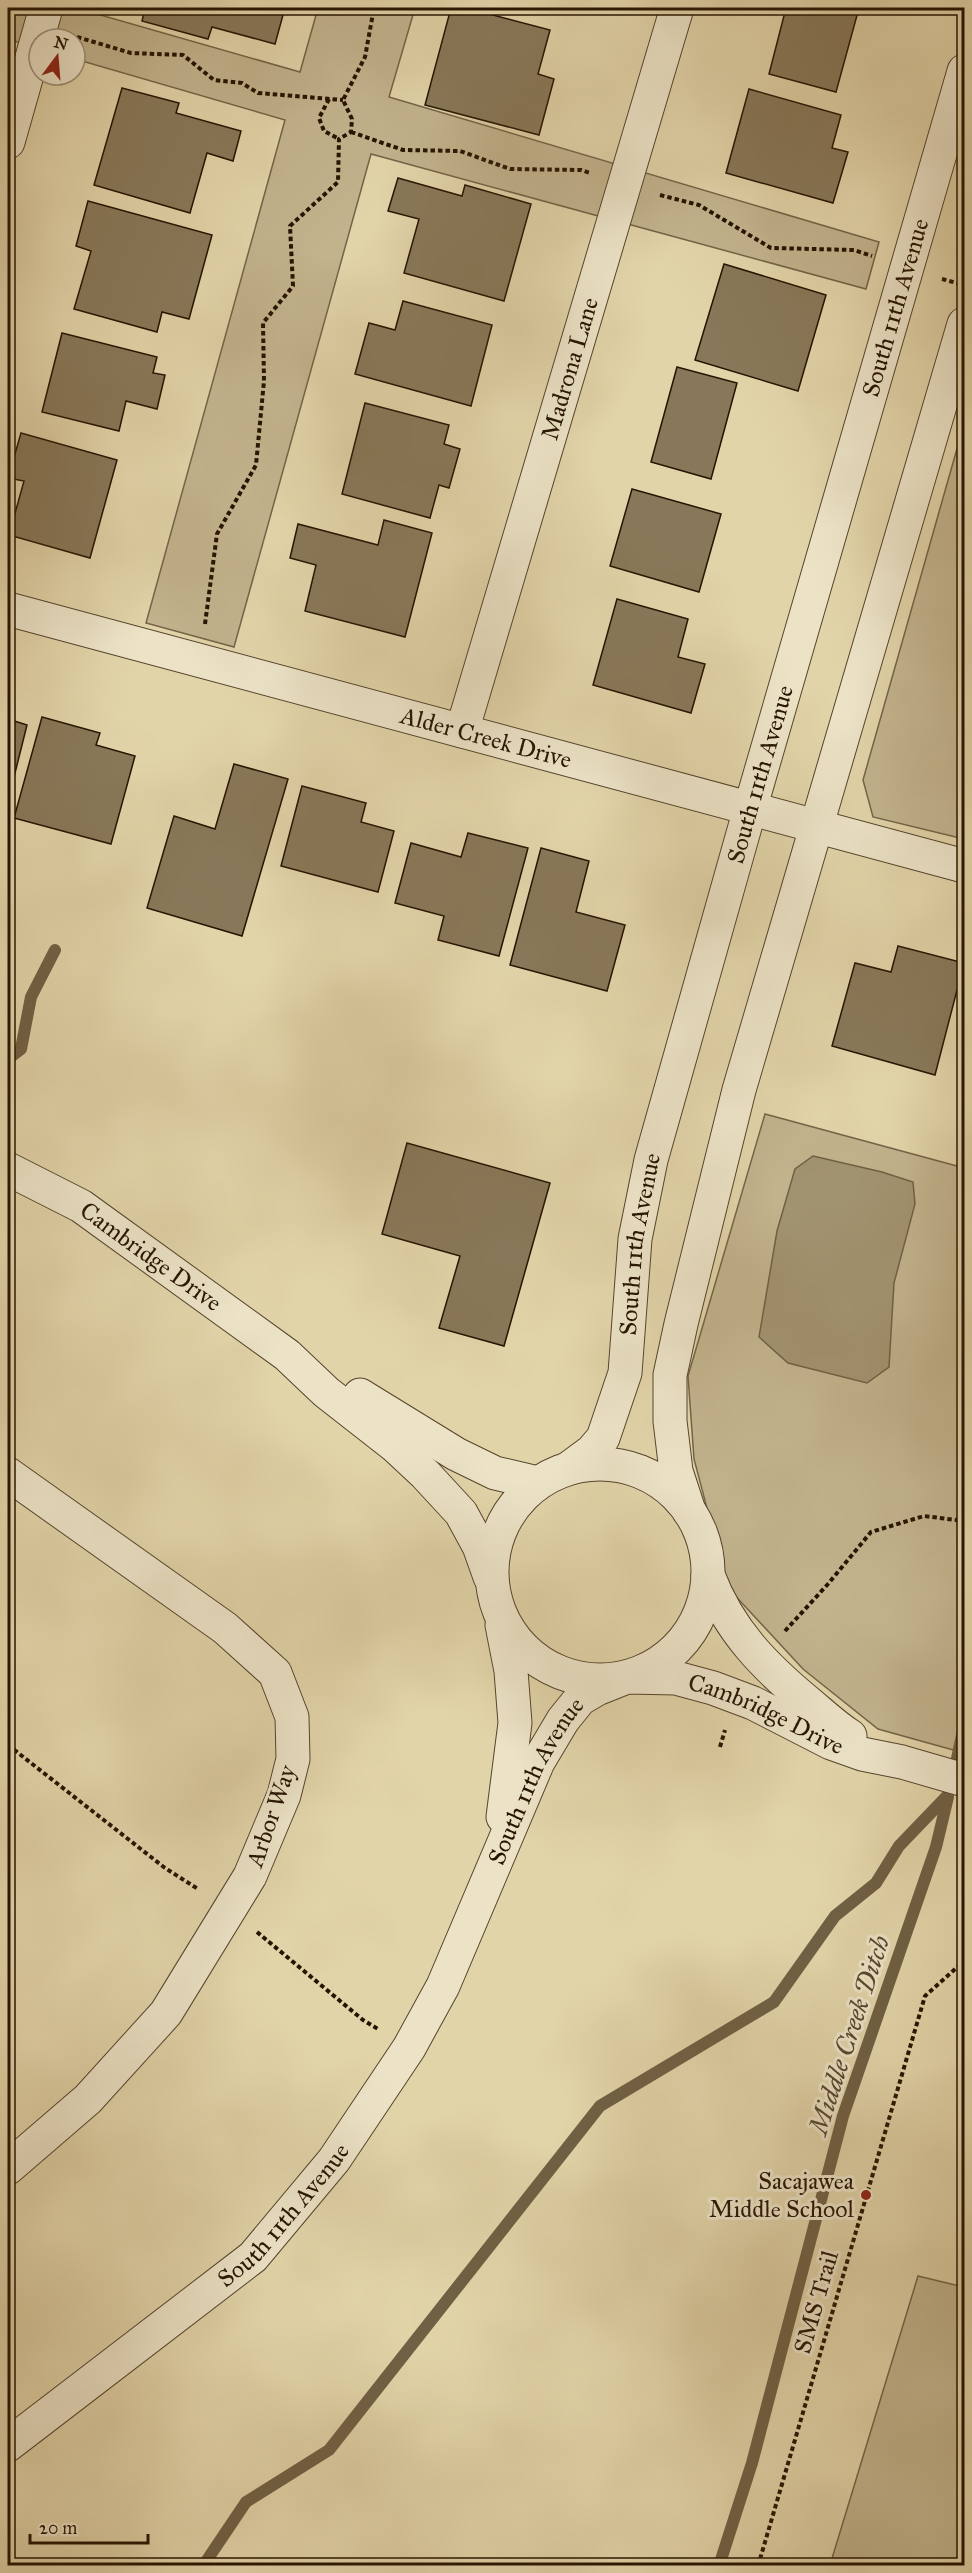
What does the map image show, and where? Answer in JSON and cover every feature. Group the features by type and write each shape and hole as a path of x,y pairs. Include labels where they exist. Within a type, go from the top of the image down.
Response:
{"street":[{"name":"Madrona Lane","path":"462,731 677,8"},
{"path":"8,142 44,17"},
{"name":"South 11th Avenue","path":"475,1913 492,1869 505,1807 515,1723 511,1671 501,1617 491,1581 495,1544 511,1509 538,1483 569,1468 591,1451 603,1438 625,1373 636,1239 651,1160 750,809 964,71"},
{"name":"South 11th Avenue","path":"8,2445 253,2257 334,2160 409,2048 443,1986 538,1762 563,1720 580,1699 597,1689 661,1662 686,1638 703,1609 708,1575 704,1541 689,1511 676,1471 670,1421 670,1375 739,1090 964,324"},
{"name":"Alder Creek Drive","path":"8,609 964,867"},
{"name":"Cambridge Drive","path":"8,1169 81,1206 287,1355 326,1392 395,1446 461,1513 479,1546 491,1581"},
{"name":"Cambridge Drive","path":"287,1355 340,1383 456,1454 495,1473 538,1483"},
{"name":"South 11th Avenue","path":"569,1468 602,1464 636,1470 666,1486 689,1511"},
{"name":"Arbor Way","path":"8,1474 225,1628 275,1673 292,1717 293,1759 284,1794 250,1876 166,2013 88,2099 8,2168"},
{"name":"Cambridge Drive","path":"708,1575 716,1597 728,1619 759,1659 848,1735 902,1762"},
{"name":"South 11th Avenue","path":"501,1617 523,1648 553,1670 590,1680 627,1677"},
{"name":"Cambridge Drive","path":"627,1677 676,1678 734,1695 753,1702 831,1743 862,1754 902,1762 964,1780"}],"path":[{"path":"343,100 365,57 374,8"},
{"path":"44,17 131,54 183,55 214,80 242,83 258,93 343,100"},
{"path":"329,99 319,118 324,131 339,139"},
{"path":"339,139 351,132 352,119 343,100"},
{"path":"200,661 217,534 256,465 264,381 263,323 293,286 290,226 338,182 339,139"},
{"path":"759,1659 828,1584 871,1532 924,1516 964,1521"},
{"path":"720,1747 734,1695"},
{"name":"SMS Trail","path":"758,2565 925,1996 964,1961"}],"shaded area":[{"path":"8,8 76,8 300,72 318,8 415,8 389,97 879,242 866,289 371,154 234,647 146,623 285,120 87,62 87,27 27,27 27,45 8,39"},
{"path":"964,424 964,839 873,817 863,780"},
{"path":"765,1114 957,1166 964,1143 964,1753 878,1729 803,1669 728,1588 694,1459 688,1376"},
{"path":"813,1156 882,1172 913,1182 915,1204 894,1283 889,1367 867,1383 788,1363 759,1337 777,1231 795,1169"},
{"path":"918,2276 964,2287 964,2565 830,2565"}],"building":[{"path":"145,8 257,8 283,15 275,44 212,27 208,39 142,21"},
{"path":"451,8 466,8 550,30 538,74 554,79 539,135 425,105"},
{"path":"786,8 859,8 836,92 769,74"},
{"path":"122,88 179,103 176,113 241,131 233,161 207,153 190,213 94,185"},
{"path":"749,89 841,115 832,148 848,152 833,203 726,173"},
{"path":"398,178 462,196 465,185 531,204 504,301 404,273 419,219 388,211"},
{"path":"88,201 212,235 189,319 162,312 157,332 74,309 91,251 76,246"},
{"path":"724,264 826,295 798,391 695,360"},
{"path":"403,301 492,325 471,406 355,374 369,323 395,330"},
{"path":"62,333 157,357 153,373 165,375 157,409 126,401 119,431 42,412"},
{"path":"677,367 737,383 711,479 651,462"},
{"path":"365,403 449,425 444,444 460,449 449,488 439,485 430,518 342,494"},
{"path":"21,433 117,460 90,558 9,535 24,481 8,478"},
{"path":"632,489 721,514 699,592 610,566"},
{"path":"384,520 432,533 405,637 305,611 316,565 290,558 298,524 378,545"},
{"path":"617,599 688,619 678,657 705,664 691,713 593,685"},
{"path":"42,717 100,733 96,745 135,756 111,844 14,818"},
{"path":"8,719 27,725 8,801"},
{"path":"234,764 288,779 242,936 147,908 174,816 215,829"},
{"path":"302,786 366,803 361,822 394,831 378,892 281,866"},
{"path":"468,833 528,848 499,956 438,940 444,916 395,903 411,843 461,857"},
{"path":"541,848 589,861 576,912 625,925 607,991 510,965"},
{"path":"898,946 964,963 935,1075 832,1046 855,963 891,972"},
{"path":"407,1143 550,1183 504,1346 439,1328 460,1256 382,1234"}],"waterway":[{"path":"8,1059 21,1049 31,997 55,950"},
{"name":"Middle Creek Ditch","path":"953,1777 964,1726"},
{"path":"203,2566 246,2502 329,2450 600,2106 774,2002 835,1916 876,1883 899,1846 948,1795"},
{"name":"Middle Creek Ditch","path":"719,2566 752,2463 843,2116 936,1847 948,1797"}],"place":[{"name":"Sacajawea Middle School","path":"866,2195"}]}
